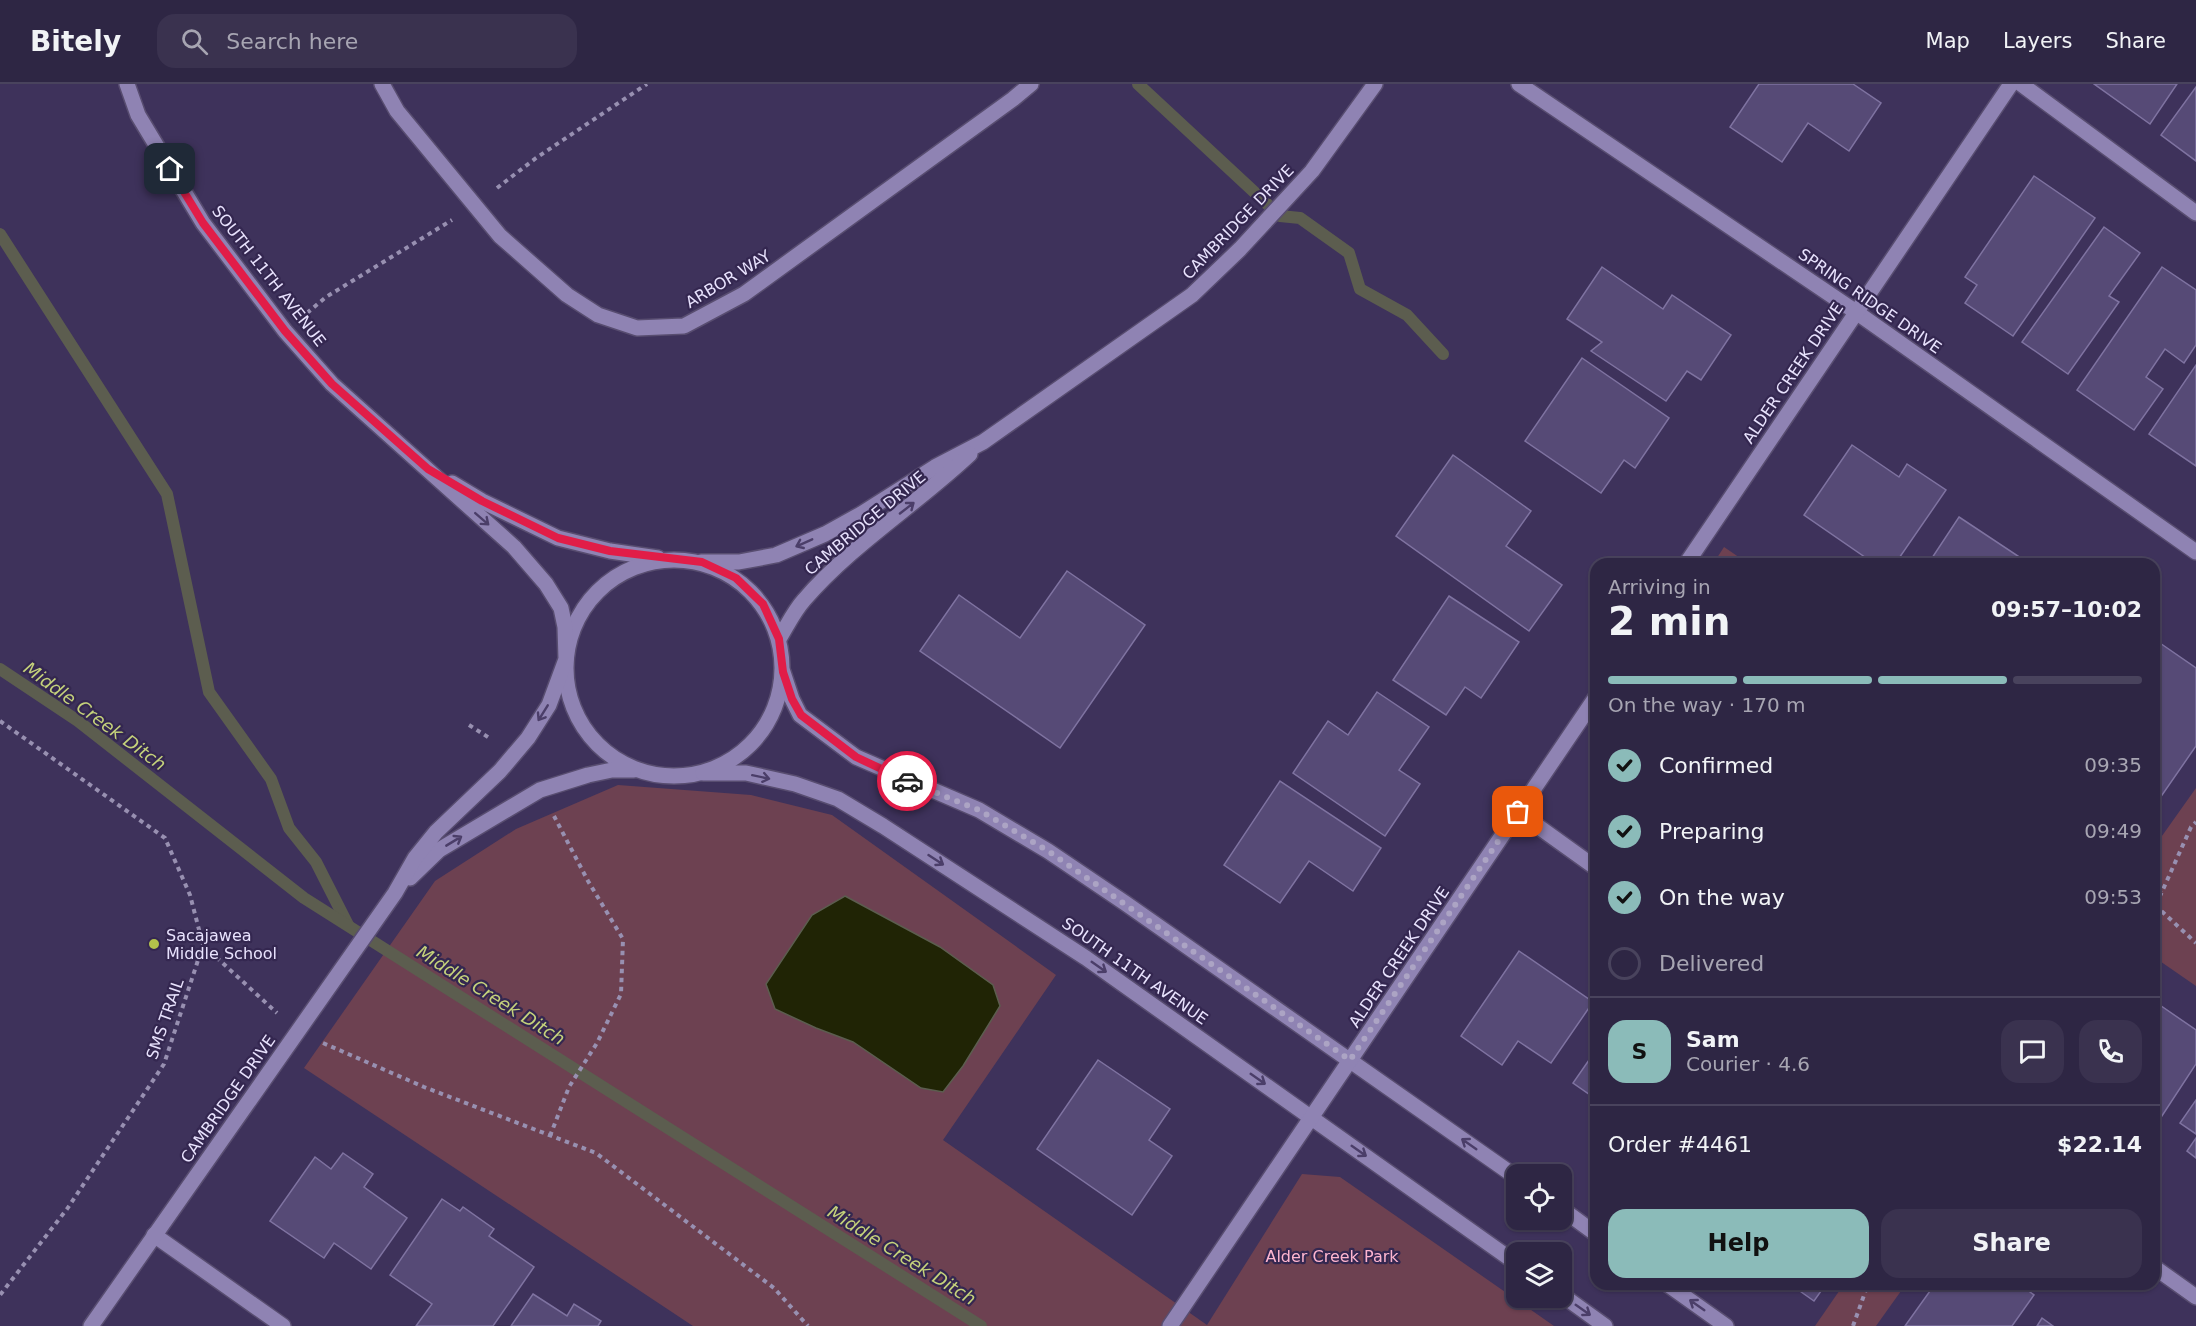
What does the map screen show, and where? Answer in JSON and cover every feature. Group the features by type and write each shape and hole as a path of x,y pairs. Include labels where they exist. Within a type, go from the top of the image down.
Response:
{"street":[{"name":"SOUTH 11TH AVENUE","path":"128,84 138,115 203,223 285,331 332,384 428,469 482,501 558,538 610,551 702,562 736,578 763,604 779,639 783,672 792,699 801,715 856,757 979,810 1048,851 1506,1171"},
{"name":"ARBOR WAY","path":"382,84 397,111 500,237 567,295 598,315 637,328 684,326 744,294 927,163 1031,84"},
{"name":"CAMBRIDGE DRIVE","path":"702,562 739,562 776,555 825,534 861,514 935,466 982,442 1192,295 1240,249 1312,171 1376,84"},
{"name":"SPRING RIDGE DRIVE","path":"1519,84 1856,312 2196,552"},
{"name":"ALDER CREEK DRIVE","path":"1690,558 2011,84"},
{"path":"2021,84 2196,213"},
{"name":"SOUTH 11TH AVENUE","path":"392,437 514,547 546,584 561,608 569,697 583,728 606,753 636,770 670,777 703,773 746,773 795,784 838,799 1086,958 1506,1256"},
{"name":"CAMBRIDGE DRIVE","path":"779,639 802,601 833,570 939,483 982,442"},
{"name":"SOUTH 11TH AVENUE","path":"566,659 575,623 597,592 628,570 664,559"},
{"name":"CAMBRIDGE DRIVE","path":"91,1326 395,893 416,858 436,832 514,755 549,705 566,659"},
{"name":"SOUTH 11TH AVENUE","path":"703,773 734,759 759,735 776,705 783,672"},
{"name":"ALDER CREEK DRIVE","path":"1170,1326 1590,706"},
{"name":"CAMBRIDGE DRIVE","path":"395,893 439,850 540,790 588,775 612,770 636,770"},
{"path":"1518,812 1590,864"},
{"path":"1572,1216 1590,1230"},
{"path":"154,1235 283,1326"},
{"path":"2160,1271 2196,1296"},
{"path":"1675,1290 1726,1326"},
{"path":"1572,1302 1605,1326"}],"path":[{"path":"0,721 165,838 190,895 203,945 297,1032 424,1087 596,1154 774,1288 808,1326"},
{"path":"469,725 514,755"},
{"path":"540,790 588,881 623,939 621,994 597,1043 569,1087 550,1136"},
{"path":"2160,896 2191,826 2196,822"},
{"path":"2160,910 2190,940 2196,943"},
{"name":"SMS TRAIL","path":"0,1295 67,1209 165,1064 203,945"},
{"path":"1853,1326 1866,1290"}],"green space":[{"path":"1724,547 1740,558 1717,558"},
{"name":"Alder Creek Park","path":"618,785 751,795 832,815 1056,975 943,1140 1207,1325 1302,1174 1340,1177 1506,1293 1506,1308 1528,1308 1554,1326 693,1326 304,1068 435,881 516,829"},
{"path":"2196,788 2196,986 2160,961 2160,839"},
{"path":"1840,1290 1902,1290 1876,1326 1815,1326"}],"shaded area":[{"path":"845,896 940,947 993,985 1000,1006 963,1066 943,1092 921,1088 853,1042 775,1009 766,984 812,915"}],"building":[{"path":"1759,84 1853,84 1881,103 1849,151 1808,123 1782,162 1730,127"},
{"path":"2094,84 2177,84 2150,124"},
{"path":"2196,87 2196,161 2161,135"},
{"path":"2034,176 2095,218 2013,336 1965,303 1977,285 1965,277"},
{"path":"2104,227 2140,253 2109,296 2119,302 2068,374 2022,342"},
{"path":"1602,267 1663,309 1672,295 1731,335 1701,380 1687,371 1666,401 1591,351 1602,342 1567,319"},
{"path":"2162,267 2196,290 2196,345 2184,363 2165,349 2146,377 2163,389 2134,430 2077,390"},
{"path":"1582,358 1669,418 1635,468 1624,460 1601,493 1525,441"},
{"path":"2196,365 2196,466 2149,434"},
{"path":"1852,445 1899,477 1907,464 1946,490 1899,558 1866,558 1804,515"},
{"path":"1453,455 1531,511 1506,546 1562,585 1529,631 1396,536"},
{"path":"1959,517 2021,558 1932,558"},
{"path":"1067,571 1145,625 1060,748 920,651 959,595 1020,638"},
{"path":"1449,596 1519,642 1481,698 1465,687 1446,715 1393,680"},
{"path":"2160,643 2196,668 2196,746 2160,798"},
{"path":"1377,692 1429,727 1399,770 1420,784 1385,836 1293,773 1328,721 1348,735"},
{"path":"1280,781 1381,848 1353,891 1309,861 1280,903 1224,865"},
{"path":"1519,951 1590,1000 1590,1006 1551,1063 1518,1041 1502,1065 1461,1036"},
{"path":"2160,1005 2196,1030 2196,1064 2160,1119"},
{"path":"1590,1059 1590,1095 1573,1083"},
{"path":"1098,1060 1170,1109 1149,1140 1172,1156 1132,1215 1037,1149"},
{"path":"2196,1100 2196,1134 2180,1123"},
{"path":"2196,1138 2196,1158 2187,1151"},
{"path":"343,1153 373,1174 364,1187 407,1218 371,1269 334,1243 324,1258 270,1221 315,1157 331,1169"},
{"path":"442,1199 460,1211 463,1207 494,1229 489,1236 534,1267 493,1326 416,1326 432,1304 390,1275"},
{"path":"1798,1290 1822,1290 1814,1301"},
{"path":"1931,1290 2027,1290 2034,1295 2012,1326 1905,1326"},
{"path":"533,1294 567,1316 574,1304 601,1321 598,1326 511,1326"},
{"path":"2042,1318 2053,1326 2037,1326"}],"waterway":[{"path":"1138,84 1280,216 1300,218 1349,253 1360,289 1407,315 1443,354"},
{"path":"0,234 167,494 209,692 271,779 289,828 316,862 348,925"},
{"name":"Middle Creek Ditch","path":"0,669 78,721 304,898 981,1326"}],"way so far":[{"path":"907,781 979,810 1048,851 1350,1060 1518,812"}],"place":[{"name":"Sacajawea Middle School","path":"154,944"}],"route":[{"path":"170,169 203,223 285,331 332,384 428,469 482,501 558,538 610,551 702,562 736,578 763,604 779,639 783,672 792,699 801,715 856,757 907,781"}]}
